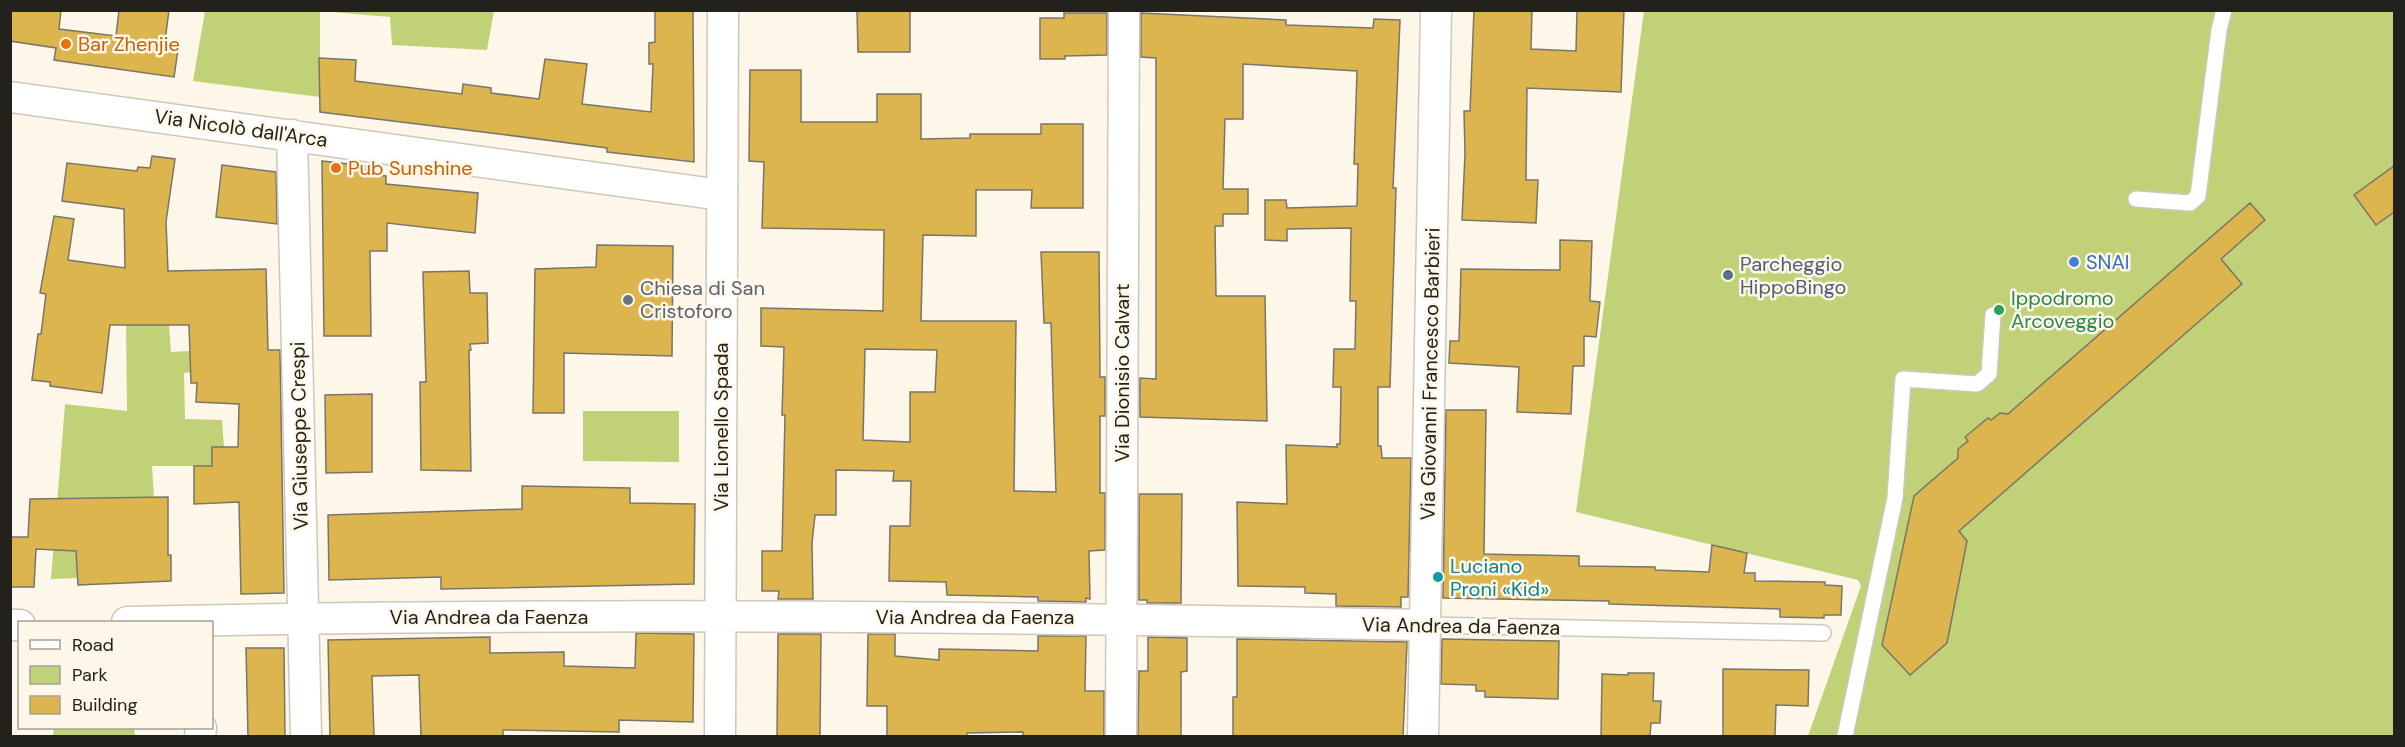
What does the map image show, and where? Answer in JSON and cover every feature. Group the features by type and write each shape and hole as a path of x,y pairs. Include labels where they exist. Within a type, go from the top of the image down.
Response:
{"street":[{"name":"Via Lionello Spada","path":"720,736 723,10"},
{"name":"Via Dionisio Calvart","path":"1121,736 1124,10"},
{"name":"Via Giovanni Francesco Barbieri","path":"1423,736 1436,10"},
{"name":"Via Nicolò dall'Arca","path":"10,98 721,195"},
{"name":"Via Giuseppe Crespi","path":"292,135 306,736"},
{"name":"Via Andrea da Faenza","path":"213,629 304,618 722,615 1122,618 1426,625"}],"lane":[{"path":"2136,199 2190,203 2198,196 2219,30 2224,10"},
{"path":"1845,736 1895,498 1903,380 1977,384 1989,374 1993,315"},
{"name":"Via Andrea da Faenza","path":"1426,625 1822,633"}],"green space":[{"path":"205,11 320,11 320,97 193,81"},
{"path":"320,11 494,11 487,50 392,45 390,17"},
{"name":"Ippodromo Arcoveggio","path":"1644,11 2394,11 2394,736 1808,736 1861,586 1858,580 1576,512"},
{"path":"126,325 169,325 171,352 190,351 191,372 184,373 185,419 222,420 224,447 212,447 212,466 152,466 154,497 77,498 77,578 51,579 65,404 127,411"},
{"path":"583,411 679,411 679,462 583,461"},
{"path":"54,729 134,729 135,736 53,736"}],"building":[{"path":"10,10 61,10 59,29 116,36 119,10 169,10 165,41 179,43 174,77 54,60 56,48 10,41"},
{"path":"655,10 693,10 694,162 607,152 607,148 320,112 319,58 356,60 355,81 462,94 463,84 491,88 491,93 539,99 545,59 587,64 582,104 651,112 653,64 649,64 649,43 655,42"},
{"path":"1474,10 1532,10 1531,49 1576,51 1577,10 1624,10 1621,92 1527,88 1526,180 1538,180 1536,223 1462,220 1464,111 1470,111"},
{"path":"857,11 910,11 910,52 858,52"},
{"path":"1064,13 1107,13 1107,55 1040,59 1040,18 1064,18"},
{"path":"1141,13 1286,20 1286,25 1373,28 1374,19 1400,20 1393,188 1396,188 1390,387 1378,387 1378,446 1381,446 1382,458 1411,458 1408,597 1401,597 1401,607 1336,606 1336,594 1305,593 1305,587 1238,586 1237,502 1287,504 1286,445 1337,447 1337,444 1340,444 1341,387 1333,387 1334,349 1355,349 1356,301 1350,301 1351,228 1287,229 1287,241 1265,240 1265,200 1286,200 1287,208 1357,206 1358,164 1354,164 1357,71 1243,64 1243,119 1225,119 1223,189 1248,189 1248,214 1223,214 1223,226 1215,226 1216,296 1265,296 1267,421 1140,417 1140,378 1156,379 1156,58 1141,57"},
{"path":"750,70 801,70 801,122 877,122 877,94 921,94 921,139 970,138 970,134 1041,134 1041,124 1083,124 1083,208 1031,208 1032,190 976,190 976,236 923,235 921,321 1016,321 1014,491 1056,492 1051,323 1044,323 1041,252 1099,252 1100,377 1105,377 1105,416 1100,416 1100,493 1105,493 1105,550 1089,551 1090,599 1086,598 1086,602 1038,601 1038,597 947,595 946,582 889,581 890,526 910,526 911,481 893,481 894,471 836,470 836,515 815,515 812,543 813,599 778,599 779,591 762,591 762,551 782,551 785,415 782,415 784,347 761,346 761,308 883,311 884,230 762,228 764,162 749,161","holes":["865,349 937,350 935,392 910,392 910,442 863,440"]},
{"path":"152,156 175,159 166,222 168,271 266,269 268,350 280,350 284,593 241,594 239,502 194,504 194,466 212,466 212,447 238,447 239,404 196,402 197,383 191,383 189,325 110,325 102,393 50,386 50,382 32,380 46,294 40,293 54,216 74,219 68,260 125,268 124,209 62,201 67,163 137,171 138,167 150,168"},
{"path":"322,161 366,166 366,174 386,176 386,184 478,193 475,233 387,223 387,251 370,251 371,336 324,336"},
{"path":"222,165 276,172 277,224 216,217"},
{"path":"2394,166 2394,212 2376,225 2354,195"},
{"path":"2250,203 2265,220 2221,259 2242,284 1959,531 1967,541 1947,643 1910,675 1882,645 1914,496 1958,458 1958,449 1968,441 1965,437 1988,418 1991,420 2000,413 2008,414"},
{"path":"1560,240 1592,241 1590,301 1600,302 1596,337 1584,336 1584,366 1573,366 1571,414 1517,412 1519,367 1449,363 1450,341 1459,341 1461,269 1560,270"},
{"name":"Chiesa di San Cristoforo","path":"597,245 673,246 672,356 564,353 564,413 533,413 535,269 596,267"},
{"path":"469,271 470,293 487,293 488,343 470,344 471,350 469,350 471,471 421,470 420,382 426,382 423,272"},
{"path":"372,394 372,472 326,473 325,395"},
{"path":"1446,410 1486,410 1484,554 1579,556 1579,566 1655,567 1655,570 1709,572 1712,545 1747,553 1744,573 1755,573 1755,581 1825,582 1825,585 1842,586 1841,615 1824,615 1824,618 1780,617 1780,609 1609,604 1609,601 1443,598"},
{"path":"522,486 630,488 630,503 695,504 694,584 441,589 441,577 329,580 328,515 522,509"},
{"path":"1139,494 1182,494 1181,603 1147,603 1147,600 1139,600"},
{"path":"168,497 168,555 171,555 171,581 78,585 76,551 36,549 34,587 10,587 10,537 28,537 30,499"},
{"path":"636,633 694,634 693,722 619,720 619,732 503,730 503,736 421,736 419,675 372,676 374,736 330,736 328,640 490,637 490,653 564,652 564,666 635,668"},
{"path":"778,634 821,634 820,736 777,736"},
{"path":"868,634 895,634 895,656 939,660 939,649 1038,651 1038,636 1086,636 1085,691 1104,691 1104,736 1023,736 1023,732 967,733 967,736 887,736 887,706 867,706"},
{"path":"1148,637 1187,638 1187,671 1181,672 1181,736 1138,736 1139,671 1148,671"},
{"path":"1237,639 1407,642 1403,736 1233,736 1233,697 1237,697"},
{"path":"1442,639 1559,641 1558,699 1485,697 1485,691 1476,691 1476,685 1441,684"},
{"path":"246,648 284,648 285,736 248,736"},
{"path":"1723,669 1809,670 1808,706 1776,705 1775,736 1723,736"},
{"path":"1628,673 1654,673 1653,701 1661,701 1660,723 1651,723 1650,736 1601,736 1602,674 1628,675"}],"place":[{"name":"Bar Zhenjie","path":"66,44"},
{"name":"Pub Sunshine","path":"336,168"},
{"name":"SNAI","path":"2074,262"},
{"name":"Parcheggio HippoBingo","path":"1728,275"},
{"name":"Chiesa di San Cristoforo","path":"628,300"},
{"name":"Ippodromo Arcoveggio","path":"1999,310"},
{"name":"Luciano Proni «Kid»","path":"1438,577"}]}
